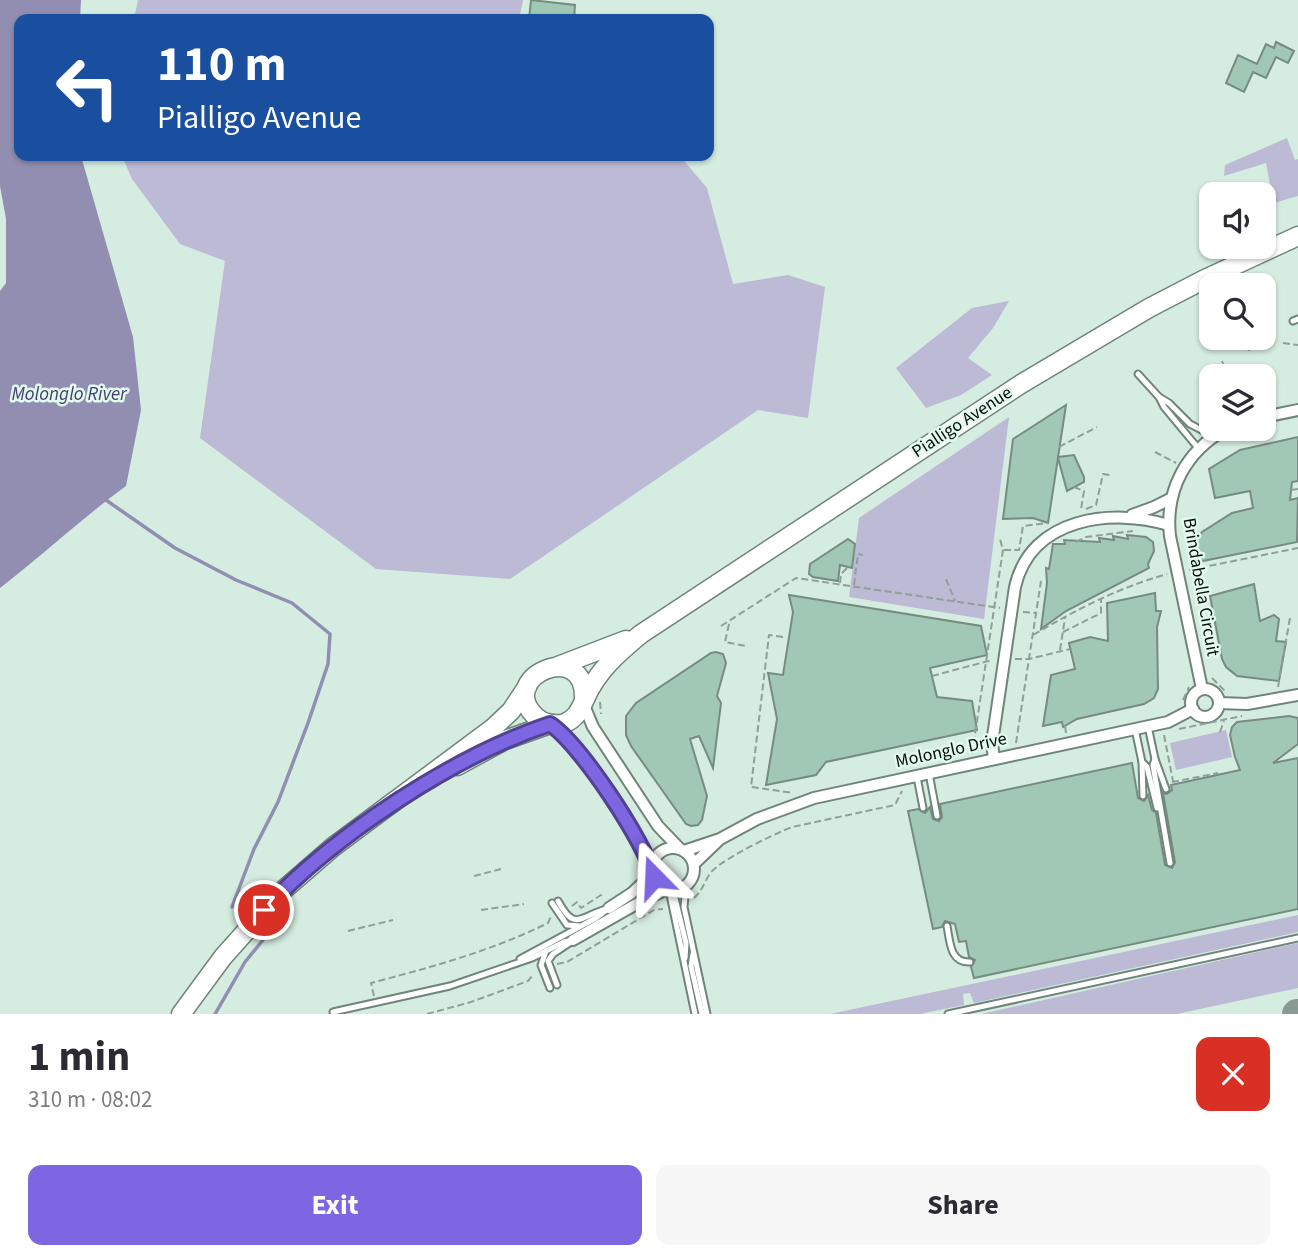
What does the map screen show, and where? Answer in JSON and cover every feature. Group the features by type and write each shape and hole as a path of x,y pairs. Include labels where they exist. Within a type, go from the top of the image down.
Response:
{"main road":[{"name":"Pialligo Avenue","path":"584,702 608,664 641,634 1042,371 1149,308 1298,236"},
{"name":"Pialligo Avenue","path":"558,666 641,634"},
{"path":"181,1014 223,957 280,893 333,847 498,724 515,706 540,670 558,666 578,677 583,688 584,702 578,714 569,721 551,724 496,745 391,806"},
{"path":"529,684 526,694 530,709 536,717 551,724"}],"street":[{"path":"1276,415 1298,410"},
{"name":"Brindabella Circuit","path":"1202,689 1169,525 1172,498 1180,474 1207,441"},
{"path":"995,759 992,743 1016,581 1041,543 1072,524 1123,517 1145,511 1172,498"},
{"path":"1123,517 1142,518 1169,525"},
{"path":"1202,689 1215,693 1219,703 1215,712 1206,716 1193,709 1192,698 1202,689"},
{"path":"1219,703 1247,704 1298,695"},
{"path":"584,702 593,727 651,816 664,834 694,864 693,876 686,886 611,912"},
{"name":"Molonglo Drive","path":"682,850 720,839 748,823 792,805 1168,722 1193,709"},
{"path":"551,724 581,754 639,841 656,881 670,890"},
{"name":"Molonglo Drive","path":"694,864 720,839"},
{"path":"573,940 632,893 653,871 656,857 661,852 674,848 682,850"}],"lane":[{"path":"1138,374 1198,449"},
{"path":"1159,397 1199,429"},
{"path":"1148,726 1155,760 1165,787"},
{"path":"1135,729 1142,762 1143,796"},
{"path":"1155,760 1153,765 1170,863"},
{"path":"1142,762 1147,767 1150,787 1161,817"},
{"path":"929,773 937,816"},
{"path":"917,776 923,808"},
{"path":"686,886 683,901 707,1014"},
{"path":"670,890 686,943 684,961 695,1014"},
{"path":"555,902 568,925 583,925"},
{"path":"561,912 568,918 579,920 611,912"},
{"path":"515,962 611,912"},
{"path":"947,926 954,956 962,962 970,962"},
{"path":"948,1014 970,1012 1298,938"},
{"path":"333,1012 450,986 533,958 573,940"},
{"path":"557,985 548,961 553,954 573,940"},
{"path":"693,947 691,966 702,1014"},
{"path":"549,950 543,956 541,965 550,988"}],"path":[{"path":"1283,343 1298,345"},
{"path":"1059,447 1097,427"},
{"path":"1154,452 1177,463 1173,471"},
{"path":"1096,512 1103,474 1110,475"},
{"path":"1292,490 1298,489"},
{"path":"1080,512 1096,505"},
{"path":"1003,550 1019,550 1023,526 1056,522"},
{"path":"1076,542 1086,537 1141,530"},
{"path":"972,755 1003,550 1000,539"},
{"path":"1033,635 1101,597 1129,585 1178,572 1298,548"},
{"path":"853,586 858,554 863,555"},
{"path":"839,584 841,573 848,567"},
{"path":"721,626 796,578 1036,613"},
{"path":"946,579 956,601"},
{"path":"1015,745 1041,581"},
{"path":"1063,632 1101,614 1101,597"},
{"path":"1060,652 1065,617"},
{"path":"1278,691 1290,618"},
{"path":"729,621 725,642 746,646"},
{"path":"783,637 769,635 751,787 794,793"},
{"path":"1029,659 1070,649"},
{"path":"932,676 986,660"},
{"path":"1212,678 1226,692"},
{"path":"1179,705 1188,694 1191,683"},
{"path":"1220,732 1224,720"},
{"path":"1065,726 1066,734"},
{"path":"1163,733 1174,782"},
{"path":"1165,787 1174,782 1218,773"},
{"path":"474,876 501,869"},
{"path":"375,1003 371,983 445,964 495,947 548,923 550,917 577,902 581,908 601,895 623,930"},
{"path":"481,910 524,904"},
{"path":"348,931 393,920"}],"shaded area":[{"path":"138,0 523,0 520,14 135,14"},
{"path":"1287,138 1295,160 1298,159 1298,196 1276,202 1276,182 1270,182 1266,163 1224,176 1225,165"},
{"path":"124,161 684,161 707,188 733,284 788,275 825,287 808,418 758,410 510,579 376,569 200,438 225,261 180,244 132,179"},
{"path":"1009,301 993,328 968,358 992,375 961,395 926,408 896,368 972,308"},
{"path":"1009,417 984,619 849,597 859,518"},
{"path":"1226,730 1232,757 1176,770 1170,743"},
{"path":"1298,915 1298,932 974,1003 970,993 963,994 964,1005 920,1014 830,1014"},
{"path":"1298,943 1298,988 1177,1014 981,1014"}],"water":[{"name":"Molonglo River","path":"0,0 81,0 80,14 14,14 14,161 82,161 133,337 141,410 126,486 0,588 0,291 6,283 6,219 0,186"}],"building":[{"path":"531,0 575,5 574,14 530,14"},
{"path":"1276,42 1294,51 1288,63 1276,57 1266,78 1253,72 1244,92 1226,83 1238,55 1257,64 1266,44 1274,48"},
{"path":"1066,405 1058,457 1074,455 1084,482 1067,491 1058,458 1048,523 1033,518 1003,519 1013,439"},
{"path":"1298,437 1298,481 1292,482 1290,500 1298,498 1297,542 1198,562 1195,542 1202,532 1232,513 1253,508 1250,491 1215,498 1209,469 1240,450"},
{"path":"1127,535 1146,537 1153,542 1154,551 1149,568 1066,611 1041,629 1047,583 1046,568 1049,569 1053,544 1065,544 1064,540 1100,542 1099,538 1114,540 1113,536 1128,539"},
{"path":"848,539 855,544 852,568 840,565 838,581 809,574 810,564"},
{"path":"1254,584 1260,621 1274,615 1279,619 1276,641 1286,642 1279,681 1237,676 1226,667 1222,659 1210,596"},
{"path":"1155,593 1156,611 1161,611 1157,627 1158,689 1154,698 1144,704 1077,719 1063,727 1062,722 1043,726 1051,675 1075,669 1069,643 1090,637 1108,641 1107,603"},
{"path":"789,595 981,626 987,655 930,668 937,697 972,701 977,730 826,762 816,775 766,785 777,719 768,673 783,675 793,612"},
{"path":"716,652 723,654 726,663 717,696 721,703 713,768 699,736 690,739 707,796 702,820 698,825 691,826 686,824 631,746 626,735 626,716 636,703"},
{"path":"1289,716 1298,718 1298,744 1273,763 1298,758 1298,909 974,978 971,967 975,960 969,957 966,941 959,942 955,924 945,921 942,927 933,929 908,811 918,809 925,813 930,807 933,819 939,821 942,817 940,804 1132,763 1138,798 1144,801 1148,795 1152,810 1156,813 1165,865 1172,868 1175,862 1163,793 1167,794 1172,790 1171,785 1240,770 1230,735 1237,722"}],"waterway":[{"path":"103,498 175,548 236,580 292,603 330,634 328,664 308,723 278,802 254,849 232,907"},
{"path":"215,1014 245,962 263,940 260,937"}],"route":[{"path":"264,910 333,847 391,806 496,745 550,724 581,754 639,841 654,877"}]}
